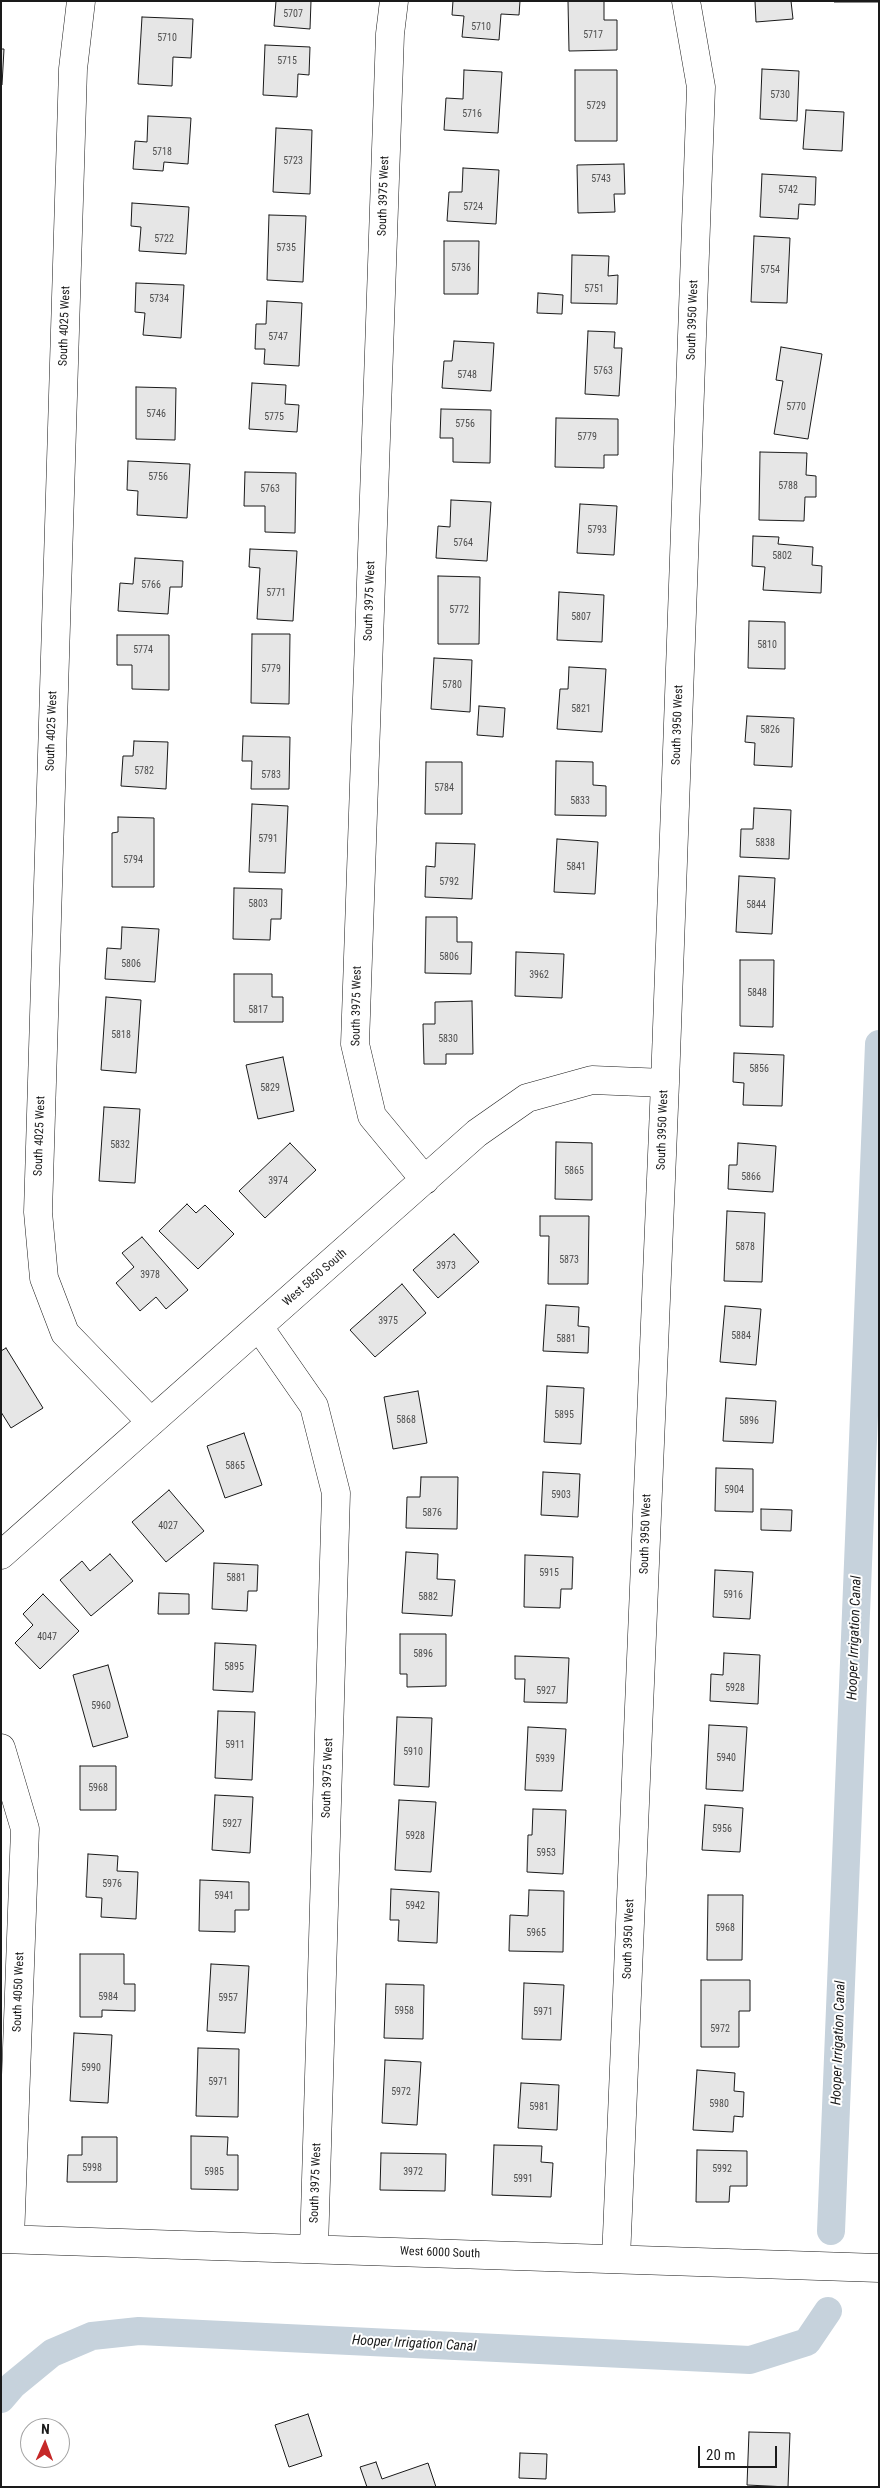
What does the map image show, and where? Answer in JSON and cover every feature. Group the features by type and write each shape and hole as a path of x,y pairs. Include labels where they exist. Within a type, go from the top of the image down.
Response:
{"street":[{"name":"South 4025 West","path":"81,1 72,69 38,1212 44,1278 65,1332 152,1422"},
{"name":"South 3975 West","path":"394,1 390,34 355,1044 372,1116 424,1180"},
{"name":"South 3950 West","path":"616,2259 665,1083 701,87 686,1"},
{"name":"West 5850 South","path":"1,1555 478,1133 527,1098 592,1080 665,1083"},
{"name":"South 3975 West","path":"259,1327 314,1406 336,1493 314,2249"},
{"name":"South 4050 West","path":"1,1748 25,1829 6,2239"},
{"name":"West 6000 South","path":"6,2239 879,2268"}],"building":[{"path":"276,1 311,1 310,29 274,26"},
{"path":"453,1 520,1 519,15 501,14 499,40 462,37 464,16 452,15"},
{"path":"568,1 604,1 604,20 617,20 617,50 569,51"},
{"path":"755,1 791,1 793,19 756,22"},
{"path":"879,1 879,2 834,2"},
{"path":"142,17 193,19 191,58 173,57 172,86 138,84"},
{"path":"265,45 310,47 309,75 298,74 297,97 263,95"},
{"path":"1,49 4,49 2,85 1,85"},
{"path":"762,69 799,71 797,121 760,119"},
{"path":"464,70 502,72 498,133 444,130 446,98 463,99"},
{"path":"575,70 617,70 617,141 575,141"},
{"path":"806,110 844,112 842,151 803,149"},
{"path":"148,116 191,118 188,164 164,162 163,171 133,169 135,141 147,142"},
{"path":"276,128 312,130 310,194 273,192"},
{"path":"624,164 625,194 614,194 615,212 578,213 577,165"},
{"path":"463,168 499,170 496,224 447,221 449,192 462,192"},
{"path":"762,174 816,177 815,205 799,204 798,219 760,217"},
{"path":"132,203 189,207 186,254 139,251 141,227 131,226"},
{"path":"269,215 306,216 303,282 267,280"},
{"path":"754,236 790,238 787,303 751,302"},
{"path":"444,241 479,241 478,294 444,294"},
{"path":"572,255 609,256 608,276 618,275 617,304 571,303"},
{"path":"136,283 184,285 181,338 143,335 145,313 135,312"},
{"path":"538,293 563,295 562,314 537,313"},
{"path":"267,301 302,303 299,366 264,364 265,349 255,349 256,324 266,324"},
{"path":"588,331 615,332 614,348 622,348 619,396 585,394"},
{"path":"454,341 494,343 491,391 442,388 444,361 452,361"},
{"path":"781,347 822,354 808,439 774,434 783,381 776,380"},
{"path":"252,383 286,385 285,404 299,405 297,432 249,429"},
{"path":"136,387 176,388 175,440 136,439"},
{"path":"441,409 491,410 490,463 453,462 453,438 440,438"},
{"path":"556,418 618,419 618,455 604,455 604,468 555,467"},
{"path":"760,452 807,453 806,475 816,476 816,497 805,497 804,521 759,520"},
{"path":"128,461 190,464 187,518 137,515 138,491 127,490"},
{"path":"245,472 296,473 295,533 265,532 265,506 244,506"},
{"path":"451,500 491,502 487,561 436,558 438,526 450,527"},
{"path":"580,504 617,506 614,555 577,553"},
{"path":"753,536 779,537 778,544 813,547 812,565 822,566 821,593 763,590 765,567 752,566"},
{"path":"250,549 297,551 293,621 257,619 260,568 249,567"},
{"path":"135,558 183,561 182,587 170,587 168,614 118,611 120,583 133,584"},
{"path":"438,576 480,577 479,644 438,644"},
{"path":"559,592 604,595 602,642 557,640"},
{"path":"749,621 785,622 785,669 748,668"},
{"path":"252,634 290,634 289,704 251,703"},
{"path":"117,635 169,635 169,690 132,689 132,665 117,665"},
{"path":"434,658 472,660 470,712 431,709"},
{"path":"569,667 606,669 602,732 557,729 560,689 568,689"},
{"path":"479,706 505,708 503,737 477,735"},
{"path":"747,716 794,718 792,767 754,765 755,743 745,742"},
{"path":"243,736 290,737 289,789 251,789 252,761 242,761"},
{"path":"134,741 168,742 166,789 121,786 123,756 133,756"},
{"path":"556,761 593,762 593,785 606,786 606,816 555,815"},
{"path":"426,762 462,762 462,814 425,814"},
{"path":"252,804 288,806 285,873 249,872"},
{"path":"754,808 791,810 789,859 740,857 741,829 753,829"},
{"path":"118,817 154,818 154,887 112,887 112,833 118,832"},
{"path":"557,839 598,842 595,894 554,892"},
{"path":"436,843 475,844 472,899 425,897 426,866 435,867"},
{"path":"739,876 775,878 772,934 736,932"},
{"path":"234,888 282,889 281,919 271,919 270,940 233,939"},
{"path":"426,917 457,917 457,942 472,942 471,974 425,973"},
{"path":"122,927 159,929 155,982 105,979 107,948 121,949"},
{"path":"516,952 564,954 562,998 515,996"},
{"path":"740,960 774,960 773,1027 740,1026"},
{"path":"234,974 272,974 272,997 283,997 283,1022 234,1022"},
{"path":"106,997 141,1000 136,1073 101,1070"},
{"path":"472,1001 473,1054 446,1054 446,1064 424,1064 423,1024 435,1024 435,1002"},
{"path":"734,1053 784,1055 782,1106 743,1105 744,1083 733,1082"},
{"path":"283,1057 294,1111 258,1119 246,1065"},
{"path":"104,1107 140,1109 135,1183 99,1181"},
{"path":"556,1142 592,1143 592,1200 555,1199"},
{"path":"290,1143 316,1170 265,1218 239,1191"},
{"path":"738,1143 776,1146 773,1192 728,1189 729,1165 737,1165"},
{"path":"187,1204 196,1213 205,1205 234,1234 198,1269 159,1231"},
{"path":"727,1211 765,1213 762,1282 724,1281"},
{"path":"540,1216 589,1216 588,1284 548,1284 549,1236 540,1236"},
{"path":"454,1234 479,1262 438,1298 413,1270"},
{"path":"142,1237 188,1290 166,1309 156,1297 140,1311 116,1283 134,1267 122,1253"},
{"path":"402,1284 426,1313 375,1357 350,1330"},
{"path":"546,1305 579,1307 578,1326 589,1327 588,1353 543,1351"},
{"path":"725,1306 761,1309 756,1365 720,1362"},
{"path":"6,1348 43,1408 11,1428 1,1412 1,1351"},
{"path":"547,1386 584,1388 581,1444 544,1442"},
{"path":"418,1391 427,1443 393,1449 384,1397"},
{"path":"726,1398 776,1401 773,1443 723,1441"},
{"path":"244,1433 262,1485 225,1498 207,1446"},
{"path":"716,1468 753,1469 753,1512 715,1511"},
{"path":"543,1472 580,1474 578,1517 541,1515"},
{"path":"421,1477 458,1477 457,1529 406,1528 407,1497 420,1497"},
{"path":"169,1490 204,1531 166,1562 132,1522"},
{"path":"761,1509 792,1510 791,1531 761,1530"},
{"path":"406,1552 438,1554 437,1579 455,1580 452,1616 402,1613"},
{"path":"110,1554 133,1581 91,1616 60,1580 82,1561 90,1571"},
{"path":"525,1555 573,1557 572,1589 561,1589 560,1608 524,1607"},
{"path":"214,1563 258,1565 257,1591 248,1591 247,1611 212,1609"},
{"path":"715,1570 753,1572 750,1619 713,1617"},
{"path":"159,1593 189,1594 189,1614 158,1614"},
{"path":"43,1594 79,1631 40,1669 15,1643 33,1625 23,1614"},
{"path":"400,1634 446,1634 446,1686 407,1687 407,1674 400,1674"},
{"path":"215,1643 256,1645 253,1692 213,1690"},
{"path":"724,1653 760,1655 758,1704 710,1701 711,1674 723,1675"},
{"path":"515,1656 569,1658 567,1703 524,1702 525,1679 515,1679"},
{"path":"108,1665 128,1737 93,1747 73,1675"},
{"path":"218,1711 255,1712 252,1780 215,1778"},
{"path":"397,1717 432,1718 429,1787 394,1785"},
{"path":"709,1725 747,1727 743,1791 706,1789"},
{"path":"528,1727 566,1729 562,1791 525,1790"},
{"path":"80,1766 116,1766 116,1810 80,1810"},
{"path":"215,1795 253,1797 250,1853 212,1850"},
{"path":"399,1800 436,1802 431,1872 395,1870"},
{"path":"705,1805 743,1808 740,1852 702,1850"},
{"path":"533,1809 566,1810 563,1874 527,1872 528,1835 532,1835"},
{"path":"88,1854 118,1856 117,1871 138,1872 136,1919 101,1917 102,1898 86,1897"},
{"path":"200,1880 249,1882 249,1910 235,1910 235,1932 199,1931"},
{"path":"391,1889 439,1892 437,1943 398,1941 399,1920 390,1920"},
{"path":"529,1890 564,1891 563,1952 509,1951 510,1915 528,1916"},
{"path":"708,1895 743,1895 742,1960 707,1960"},
{"path":"80,1954 124,1954 124,1984 135,1984 135,2011 102,2010 102,2017 80,2017"},
{"path":"211,1964 249,1966 245,2033 207,2031"},
{"path":"701,1980 750,1980 750,2011 739,2011 739,2047 701,2047"},
{"path":"524,1983 564,1985 561,2040 522,2039"},
{"path":"386,1984 424,1985 423,2039 384,2038"},
{"path":"74,2033 112,2035 108,2103 70,2101"},
{"path":"198,2048 239,2049 238,2117 196,2116"},
{"path":"385,2060 421,2062 417,2125 382,2123"},
{"path":"697,2070 735,2073 734,2091 744,2092 743,2117 734,2116 733,2132 693,2130"},
{"path":"521,2083 559,2085 557,2130 518,2128"},
{"path":"191,2136 228,2137 227,2155 238,2155 238,2190 191,2189"},
{"path":"82,2137 117,2137 117,2182 67,2182 68,2155 82,2155"},
{"path":"494,2145 542,2146 541,2162 553,2163 551,2197 492,2195"},
{"path":"697,2150 747,2151 747,2186 730,2186 729,2202 696,2202"},
{"path":"381,2153 446,2154 445,2191 380,2190"},
{"path":"308,2414 322,2456 289,2467 275,2425"},
{"path":"749,2432 790,2433 788,2487 747,2485"},
{"path":"520,2453 547,2454 546,2479 519,2478"},
{"path":"376,2462 382,2479 428,2463 436,2487 367,2487 360,2467"}],"waterway":[{"name":"Hooper Irrigation Canal","path":"831,2231 879,1044"},
{"name":"Hooper Irrigation Canal","path":"1,2399 13,2385 52,2353 92,2336 139,2331 750,2360 807,2342 828,2311"}]}
